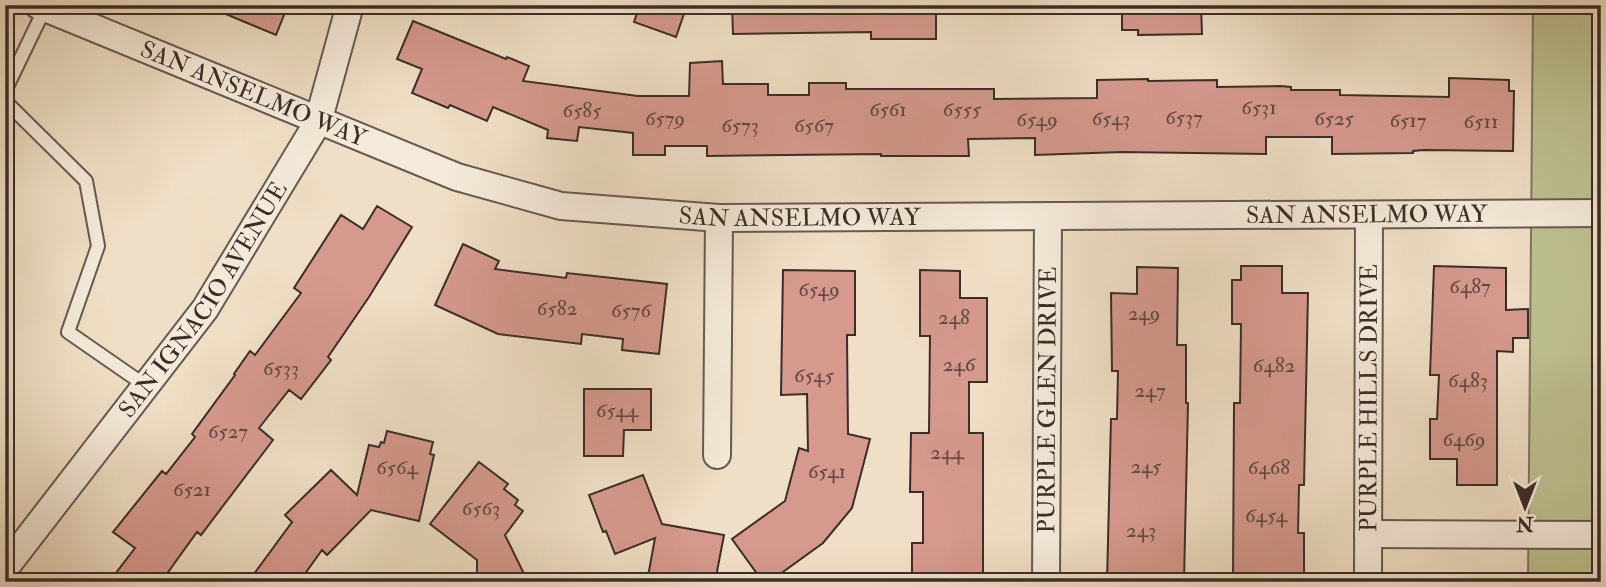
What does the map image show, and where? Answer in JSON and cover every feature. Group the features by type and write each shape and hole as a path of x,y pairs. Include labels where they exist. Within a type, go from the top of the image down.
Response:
{"street":[{"name":"SAN IGNACIO AVENUE","path":"5,568 205,309 318,122 350,5"},
{"name":"SAN ANSELMO WAY","path":"41,7 457,177 561,206 719,218 1601,213"},
{"name":"PURPLE HILLS DRIVE","path":"1368,582 1369,215"},
{"name":"PURPLE GLEN DRIVE","path":"1046,582 1048,217"},
{"path":"717,455 719,218"},
{"path":"1368,534 1601,535"}],"lane":[{"path":"5,91 41,7"},
{"path":"5,101 86,181 98,246 68,332 146,386"}],"green space":[{"path":"1533,5 1601,5 1601,582 1528,582"}],"building":[{"path":"204,5 288,5 276,35"},
{"path":"640,5 687,5 676,37 634,22"},
{"path":"732,5 936,5 936,39 871,39 871,32 733,34"},
{"path":"1122,5 1201,5 1202,34 1138,35 1138,30 1122,30"},
{"path":"413,21 529,66 523,81 638,96 689,96 690,63 722,61 723,84 768,84 768,95 809,95 809,83 846,83 846,89 994,89 994,99 1097,98 1097,80 1148,79 1217,80 1217,87 1280,86 1291,87 1291,90 1340,90 1340,95 1449,97 1449,78 1509,80 1509,91 1514,91 1513,151 1424,150 1413,153 1332,154 1332,137 1266,137 1266,154 1122,152 1035,155 1035,138 968,139 969,156 707,156 707,146 665,146 665,155 633,155 633,133 579,127 577,141 547,138 548,130 493,107 487,121 412,93 422,69 397,59"},
{"path":"377,206 412,227 328,357 331,360 301,399 289,390 259,428 273,440 201,535 197,532 161,582 109,582 135,548 113,532 162,471 166,474 195,437 192,434 250,351 255,355 301,293 294,288 341,215 363,229"},
{"path":"463,244 499,261 495,269 566,278 567,273 667,284 659,354 622,350 623,339 582,334 581,344 498,334 435,305"},
{"path":"1241,266 1282,266 1282,293 1308,293 1304,485 1299,485 1298,533 1304,533 1304,582 1233,581 1234,403 1240,403 1241,324 1232,324 1232,280 1241,280"},
{"path":"1434,266 1506,268 1506,310 1528,309 1528,338 1513,338 1513,352 1497,351 1497,485 1457,485 1457,459 1430,459 1430,419 1437,419 1439,375 1430,375"},
{"path":"1137,267 1178,268 1177,345 1186,345 1188,403 1184,581 1107,582 1111,419 1117,419 1118,371 1112,371 1111,293 1137,294"},
{"path":"783,270 855,271 855,335 847,335 848,434 870,439 852,508 823,543 769,582 763,582 732,539 785,501 799,448 808,451 807,394 781,395"},
{"path":"920,270 960,271 960,298 987,298 987,382 969,382 969,433 983,433 983,579 912,579 912,543 923,543 923,492 910,492 911,433 929,433 930,336 920,336"},
{"path":"584,389 651,389 651,430 624,430 623,456 584,456"},
{"path":"387,431 433,442 430,454 434,455 419,521 371,510 327,555 322,550 299,582 248,582 292,522 285,515 331,470 357,495 369,445 379,447 381,442 384,443"},
{"path":"479,462 508,484 504,489 518,500 515,505 523,511 505,535 528,582 477,582 477,560 430,524"},
{"path":"643,475 662,524 724,535 715,582 647,582 655,538 615,554 606,531 603,532 589,495"}]}
